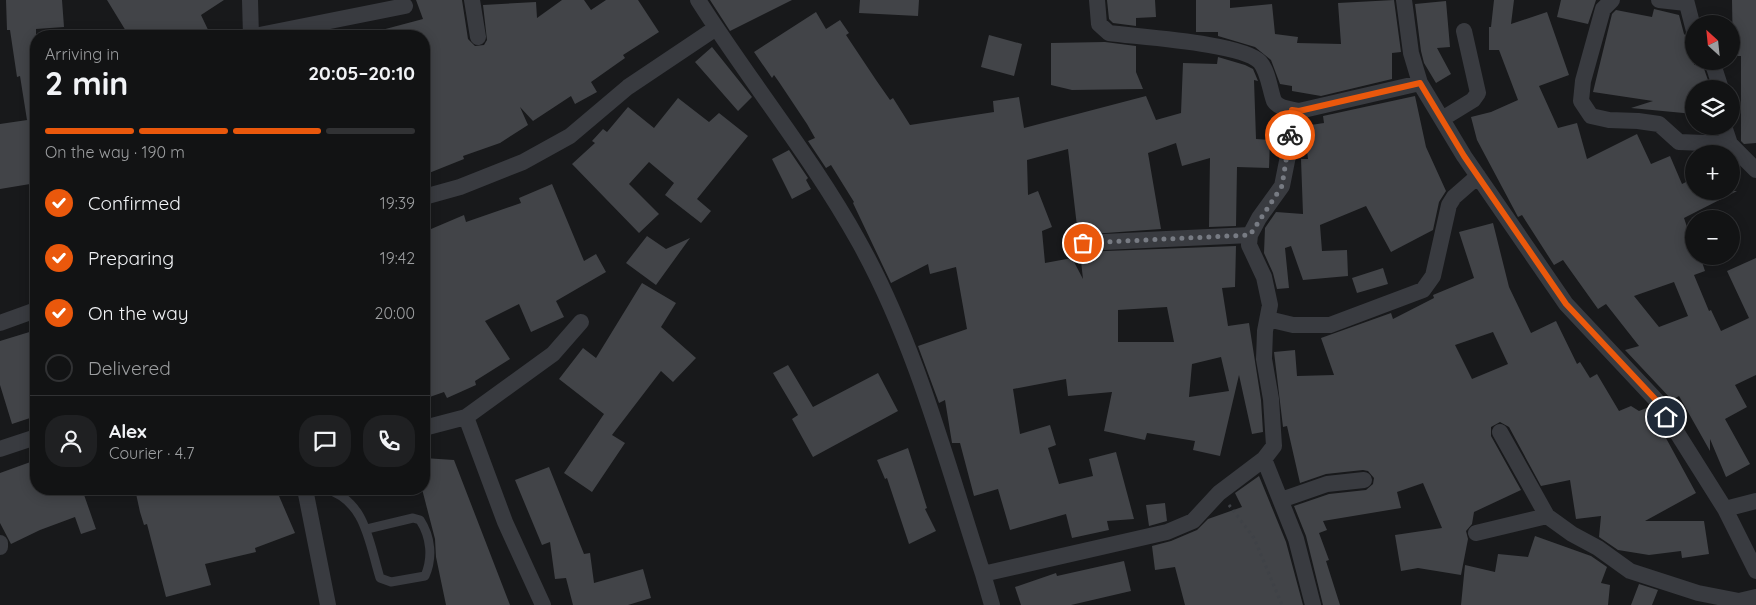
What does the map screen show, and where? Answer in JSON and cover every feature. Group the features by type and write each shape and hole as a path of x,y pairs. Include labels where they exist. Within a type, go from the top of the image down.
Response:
{"street":[{"path":"250,0 250,30"},
{"path":"472,0 478,37"},
{"path":"698,0 818,172 860,243 899,322 984,574 992,605"},
{"path":"1096,0 1099,24 1109,33 1211,46 1249,54 1260,62 1277,106 1292,110 1299,111 1420,83"},
{"path":"1404,0 1411,54 1420,83 1442,119 1478,176 1566,304 1657,401 1725,509 1756,571"},
{"path":"1612,0 1603,9 1582,81 1581,101 1591,116 1609,120 1659,124 1679,142 1730,144"},
{"path":"1659,0 1686,2 1690,15"},
{"path":"286,30 405,6"},
{"path":"430,195 460,187 523,162 570,136 628,87 716,28"},
{"path":"1442,119 1473,100 1478,93 1464,31"},
{"path":"984,574 1167,532 1193,521 1219,493 1264,459 1274,446 1271,399 1264,360 1270,304 1264,277 1249,245 1250,235 1282,186 1289,151 1292,110"},
{"path":"1727,135 1730,144 1756,170"},
{"path":"1268,319 1293,325 1330,324 1423,290 1433,276 1449,205 1454,197 1478,176"},
{"path":"1083,243 1250,235"},
{"path":"0,323 30,312"},
{"path":"430,426 466,417 553,354 581,322"},
{"path":"466,417 505,522 543,605"},
{"path":"1500,432 1547,516 1630,571 1698,593 1730,600 1739,601 1756,597"},
{"path":"0,449 30,439"},
{"path":"1264,459 1296,539 1313,605"},
{"path":"1281,500 1327,484 1364,480"},
{"path":"306,495 328,605"},
{"path":"1725,509 1756,501"},
{"path":"1476,532 1547,516"},
{"path":"0,543 0,548"}],"lane":[{"path":"341,495 355,507 367,529 380,578 391,582 425,576 431,562 426,529 420,520 413,518 367,529"}],"path":[{"path":"1219,493 1254,538 1282,605"}],"building":[{"path":"6,0 62,0 64,27 30,30 30,120 27,120 20,76 17,77 10,30 7,30"},
{"path":"107,0 224,0 201,15 208,30 125,30"},
{"path":"416,0 462,0 468,39 475,46 484,45 487,40 483,5 536,2 537,18 562,0 584,0 591,10 606,0 638,0 659,32 623,55 625,58 591,82 597,92 575,104 571,96 533,121 520,107 528,125 500,143 463,156 464,159 430,173 430,30 382,30 423,19"},
{"path":"710,0 792,0 730,31"},
{"path":"860,0 919,0 918,16 859,13"},
{"path":"1107,0 1155,0 1156,17 1136,18 1136,26 1113,23 1109,19"},
{"path":"1196,0 1230,0 1230,8 1272,4 1275,34 1298,37 1297,43 1341,44 1338,3 1394,0 1401,52 1392,53 1392,79 1321,96 1292,91 1292,86 1280,84 1271,60 1255,47 1218,36 1218,32 1196,32"},
{"path":"1494,0 1514,0 1511,24 1547,12 1569,75 1539,86 1558,128 1577,123 1587,159 1637,134 1651,164 1670,156 1682,184 1685,182 1685,200 1719,200 1700,210 1685,210 1684,218 1685,265 1703,265 1705,271 1694,275 1709,311 1711,310 1721,331 1749,318 1727,271 1756,258 1756,375 1735,385 1747,407 1725,419 1750,464 1726,477 1710,439 1710,451 1679,396 1672,400 1625,350 1639,346 1606,304 1598,309 1563,260 1554,265 1522,215 1518,217 1477,140 1471,117 1491,112 1518,100 1499,50 1489,50 1489,27 1491,27","holes":["1674,282 1688,316 1659,327 1634,296"]},
{"path":"1561,0 1596,0 1588,24 1557,17"},
{"path":"1732,0 1756,0 1756,143 1744,144 1741,141 1740,15 1732,15"},
{"path":"1446,1 1450,47 1437,48 1451,74 1436,83 1424,63 1415,4"},
{"path":"1654,9 1679,15 1685,35 1685,70 1704,70 1708,80 1685,80 1685,113 1631,108 1653,101 1593,92 1612,14 1616,10 1652,17"},
{"path":"816,12 826,29 840,20 849,33 846,35 876,80 890,100 893,98 910,125 994,112 993,101 1019,97 1024,128 1146,96 1156,120 1181,113 1183,63 1217,64 1218,57 1253,69 1258,81 1254,80 1256,139 1270,140 1269,168 1237,167 1236,226 1209,227 1210,158 1182,166 1176,143 1148,153 1161,229 1078,235 1068,149 1027,160 1028,195 1038,191 1052,227 1042,231 1045,263 1072,258 1083,279 1080,252 1236,246 1235,287 1222,288 1228,326 1249,323 1261,400 1263,432 1252,434 1239,375 1220,456 1193,450 1195,441 1147,433 1145,440 1104,431 1112,392 1068,396 1066,379 1013,389 1020,434 1050,425 1056,445 1048,448 1059,484 1093,476 1089,459 1116,452 1134,519 1107,521 1109,530 1072,538 1066,514 1010,530 998,489 974,496 960,443 952,443 945,400 939,403 918,346 967,329 956,267 930,274 928,264 891,283 854,202 831,165 826,168 808,141 815,138 807,124 774,75 772,78 754,52","holes":["1167,307 1174,342 1118,342 1118,310","1221,357 1229,391 1189,397 1192,364"]},
{"path":"989,35 1022,44 1014,76 981,67"},
{"path":"1105,42 1136,46 1136,72 1143,89 1072,90 1051,85 1051,43"},
{"path":"712,47 752,97 738,111 695,62"},
{"path":"1415,96 1426,147 1446,191 1439,202 1433,230 1391,252 1366,206 1320,225 1322,251 1347,250 1348,276 1303,280 1291,246 1285,248 1289,288 1277,289 1273,273 1264,253 1265,228 1276,212 1303,214 1301,159 1308,159 1304,126 1324,123 1323,116"},
{"path":"678,98 709,122 719,113 748,136 697,199 711,211 701,223 665,195 674,183 649,162 629,184 659,214 639,233 572,164 595,143 592,141 603,129 607,132 628,107 654,128"},
{"path":"30,120 30,184 0,189 0,124"},
{"path":"789,150 808,178 806,180 811,189 792,199 772,159"},
{"path":"552,184 584,261 596,254 606,272 556,301 564,317 531,332 519,304 485,321 510,359 475,381 476,385 447,398 444,392 430,397 430,229 464,215 466,222 521,203 519,198"},
{"path":"1493,223 1509,287 1531,333 1556,321 1577,364 1580,362 1590,378 1597,374 1619,411 1631,406 1639,411 1649,407 1696,493 1645,521 1704,521 1709,554 1682,558 1681,551 1649,555 1618,550 1599,537 1601,516 1576,519 1570,480 1541,486 1509,427 1500,422 1491,427 1491,436 1521,490 1474,512 1472,524 1466,531 1468,539 1461,575 1418,568 1401,571 1395,535 1442,528 1423,483 1397,492 1401,508 1323,521 1327,530 1319,533 1329,560 1326,561 1340,605 1323,605 1306,536 1294,506 1329,494 1366,490 1373,484 1374,478 1368,471 1363,470 1326,474 1300,483 1287,426 1283,427 1274,352 1295,350 1297,376 1334,375 1321,338 1391,313 1393,319 1434,298 1433,295 1474,278 1459,232","holes":["1493,332 1508,364 1472,379 1455,345"]},
{"path":"647,236 666,249 690,238 656,285 626,263"},
{"path":"1383,268 1388,284 1357,293 1352,278"},
{"path":"642,283 676,303 661,327 696,358 673,382 661,371 612,435 625,443 592,492 564,473 604,414 559,379 583,348 596,358"},
{"path":"30,332 30,418 12,424 0,385 0,341"},
{"path":"788,365 813,407 878,373 898,411 813,457 792,419 798,415 773,373"},
{"path":"908,448 927,508 925,509 936,531 909,544 887,478 885,479 877,460"},
{"path":"430,458 454,460 510,605 446,605 436,557 435,539 424,495 430,495"},
{"path":"30,462 30,495 84,495 96,529 81,534 75,517 40,530 11,544 0,523 0,473"},
{"path":"549,467 584,554 590,553 594,583 643,569 651,598 628,605 573,605 566,578 555,579 550,542 542,545 515,480"},
{"path":"1259,476 1286,542 1303,605 1185,605 1175,567 1155,570 1152,546 1171,541 1197,530 1208,519 1242,507 1235,493"},
{"path":"136,495 279,495 295,533 255,548 256,552 205,564 211,585 166,597 147,524 144,525"},
{"path":"1165,503 1167,521 1149,526 1146,505"},
{"path":"1535,536 1591,556 1607,567 1601,583 1610,585 1608,605 1461,605 1465,565 1495,572 1498,554 1528,557"},
{"path":"1124,561 1131,591 1071,605 1021,605 1015,587 1056,573 1057,576"},
{"path":"1639,584 1658,590 1652,605 1631,605"}],"way so far":[{"path":"1083,243 1250,235 1259,218 1282,186 1290,135"}],"route":[{"path":"1290,135 1292,110 1299,111 1420,83 1464,156 1566,304 1657,401 1666,417"}]}
